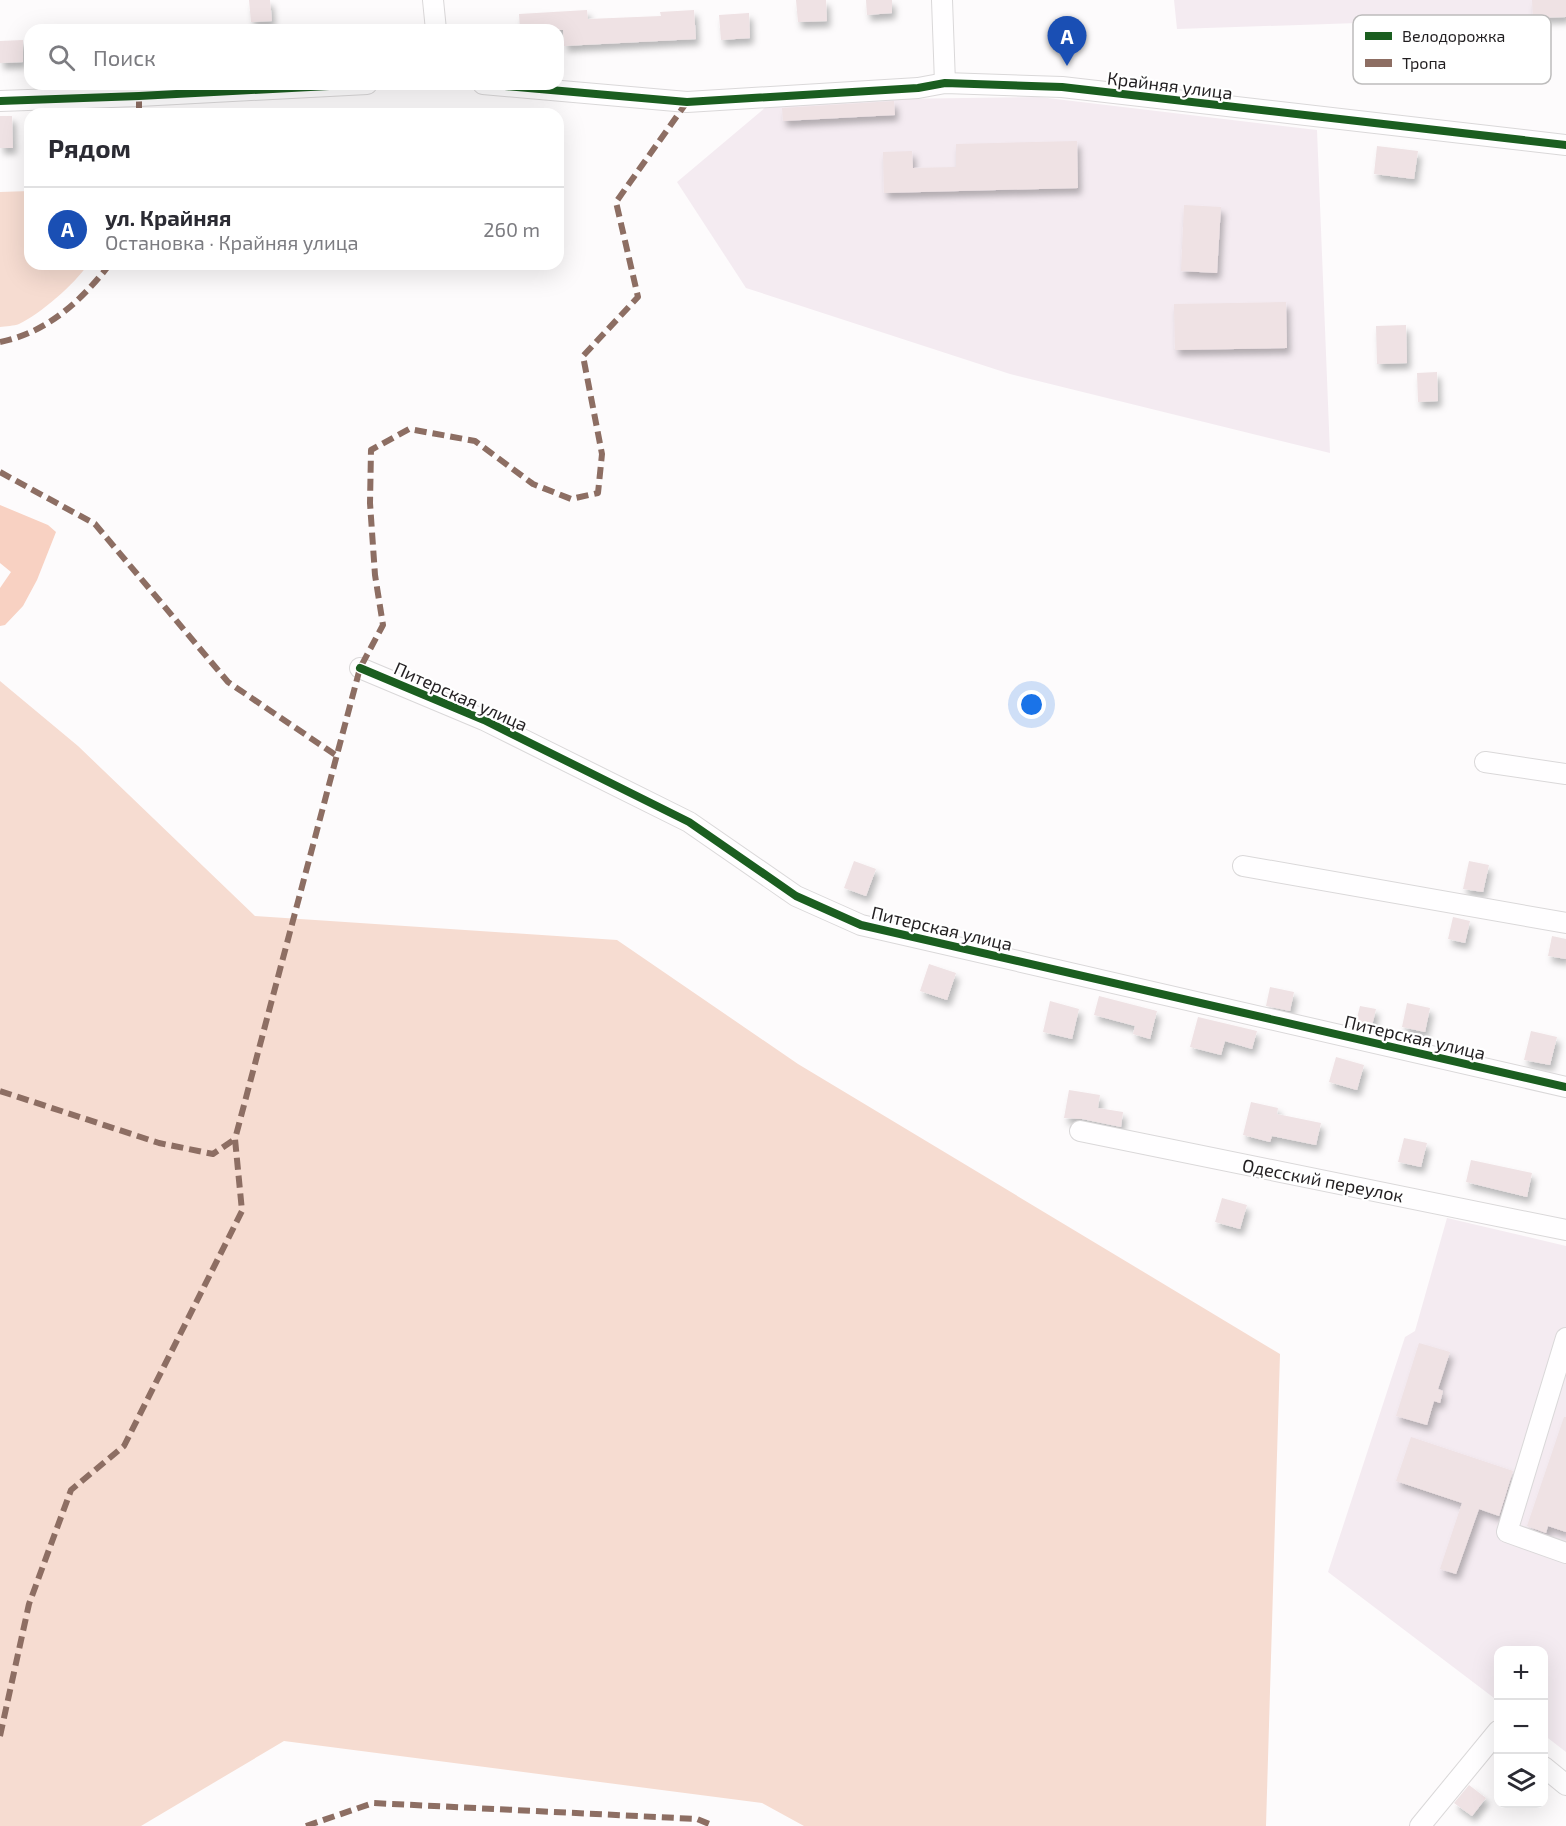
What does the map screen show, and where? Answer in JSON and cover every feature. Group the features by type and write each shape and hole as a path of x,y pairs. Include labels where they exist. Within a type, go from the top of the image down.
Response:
{"street":[{"path":"434,0 436,24"},
{"path":"942,0 945,84"},
{"name":"Крайняя улица","path":"551,90 687,102 918,88 945,84 1062,87 1566,145"},
{"path":"0,101 252,90"},
{"name":"Питерская улица","path":"360,668 484,720 689,822 796,896 861,925 1566,1087"},
{"path":"1485,762 1566,774"},
{"path":"1243,866 1566,923"},
{"name":"Одесский переулок","path":"1080,1131 1566,1230"},
{"path":"1566,1338 1507,1532 1566,1553"},
{"path":"1420,1826 1494,1736"},
{"path":"1548,1770 1566,1785"}],"shaded area":[{"path":"1174,0 1566,0 1566,16 1353,15 1353,23 1177,29"},
{"path":"1039,97 1317,130 1330,453 1010,374 746,288 677,182 766,107 894,99"},
{"path":"24,191 24,270 84,270 37,314 19,324 0,327 0,192"},
{"path":"0,505 48,525 56,532 37,580 23,606 5,625 0,626 0,588 11,572 0,563"},
{"path":"0,681 78,746 255,916 617,940 798,1064 1280,1354 1266,1826 804,1826 762,1803 284,1741 141,1826 0,1826"},
{"path":"1447,1218 1566,1246 1566,1752 1548,1738 1548,1646 1494,1646 1494,1698 1328,1572 1405,1337 1415,1331"}],"building":[{"path":"249,0 270,0 272,21 251,22"},
{"path":"796,0 826,0 827,21 798,22"},
{"path":"866,0 892,0 892,13 867,15"},
{"path":"1532,0 1566,0 1566,17 1533,15"},
{"path":"587,10 588,19 661,16 660,12 694,10 696,39 564,46 564,24 520,24 519,14"},
{"path":"749,13 750,38 721,40 719,15"},
{"path":"23,40 23,62 0,63 0,41"},
{"path":"894,101 895,115 783,121 782,108"},
{"path":"0,116 12,116 13,148 0,148"},
{"path":"1077,141 1078,188 884,193 883,152 912,151 913,168 956,167 956,144"},
{"path":"1377,146 1418,151 1414,179 1374,174"},
{"path":"1184,205 1221,207 1217,273 1181,271"},
{"path":"1286,302 1287,348 1175,350 1174,304"},
{"path":"1406,325 1407,363 1377,364 1376,326"},
{"path":"1437,372 1438,401 1418,402 1417,373"},
{"path":"854,861 876,869 866,896 844,888"},
{"path":"1469,861 1489,865 1483,892 1463,889"},
{"path":"1453,917 1470,921 1465,943 1448,939"},
{"path":"1552,936 1566,939 1566,959 1548,956"},
{"path":"929,964 956,973 947,1000 920,991"},
{"path":"1270,987 1294,992 1290,1011 1266,1006"},
{"path":"1099,996 1157,1011 1150,1039 1133,1034 1135,1026 1094,1015"},
{"path":"1050,1001 1079,1009 1072,1039 1043,1032"},
{"path":"1407,1003 1430,1008 1425,1032 1402,1027"},
{"path":"1360,1006 1376,1009 1371,1030 1355,1026"},
{"path":"1198,1017 1257,1031 1252,1049 1225,1041 1221,1055 1190,1047"},
{"path":"1531,1031 1557,1037 1550,1065 1524,1060"},
{"path":"1336,1057 1364,1065 1357,1090 1329,1082"},
{"path":"1069,1090 1100,1095 1098,1108 1123,1112 1121,1127 1082,1119 1064,1118"},
{"path":"1251,1102 1278,1108 1277,1114 1321,1123 1316,1145 1272,1136 1270,1142 1243,1135"},
{"path":"1404,1138 1427,1143 1421,1167 1398,1162"},
{"path":"1471,1160 1532,1173 1527,1197 1466,1182"},
{"path":"1222,1198 1247,1205 1240,1229 1215,1222"},
{"path":"1419,1343 1450,1352 1438,1389 1443,1391 1440,1403 1434,1401 1427,1425 1396,1416"},
{"path":"1564,1417 1566,1417 1566,1532 1548,1526 1546,1533 1527,1526"},
{"path":"1411,1437 1513,1471 1499,1516 1479,1509 1456,1574 1440,1569 1462,1503 1396,1481"},
{"path":"1469,1785 1486,1798 1472,1816 1454,1803"}],"marked path":[{"path":"139,96 139,108"},
{"path":"0,1736 29,1604 71,1490 124,1446 242,1211 235,1139 360,668 383,625 375,575 370,503 371,450 409,429 475,441 533,484 571,499 598,493 602,454 583,356 638,297 616,202 687,102"},
{"path":"0,342 17,338 48,323 88,290 105,270"},
{"path":"0,472 95,524 228,682 337,756"},
{"path":"0,1091 159,1143 213,1154 235,1139"},
{"path":"306,1826 373,1803 697,1819 714,1826"}],"cycle path":[{"path":"551,90 687,102 918,88 945,83 1062,87 1566,145"},
{"path":"0,101 253,90"},
{"path":"360,668 484,720 689,822 796,896 861,925 1566,1087"}],"place":[{"name":"ул. Крайняя","path":"1067,66"}]}
